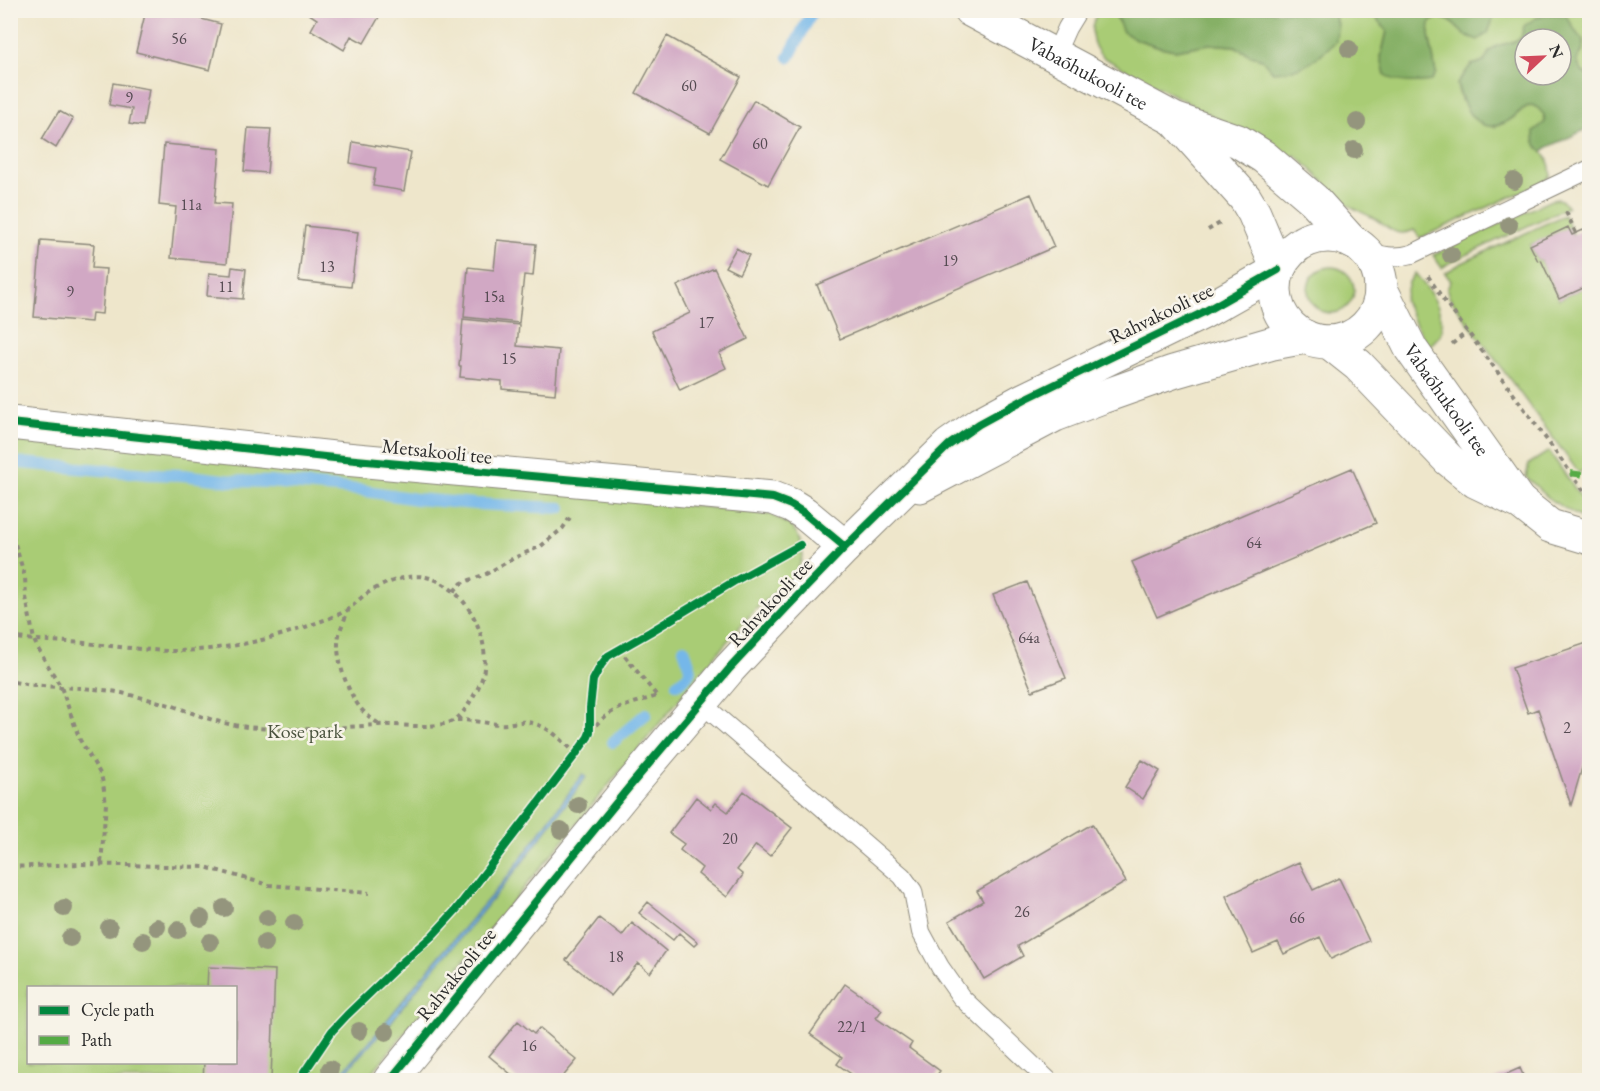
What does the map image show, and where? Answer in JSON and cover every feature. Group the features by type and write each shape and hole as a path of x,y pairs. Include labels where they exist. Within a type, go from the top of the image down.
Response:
{"street":[{"name":"Vabaõhukooli tee","path":"970,10 1174,118 1238,141 1264,157 1314,200 1358,246"},
{"name":"Vabaõhukooli tee","path":"1174,118 1248,204 1278,270"},
{"path":"1334,236 1358,246 1374,262 1379,275 1381,289 1374,315 1355,334 1342,340 1318,339 1293,328 1282,316 1276,302 1275,286 1278,270 1287,255 1300,243 1316,237 1334,236"},
{"name":"Rahvakooli tee","path":"390,1080 630,786 764,631 844,548 949,446 979,424 1034,394 1202,313 1278,270"},
{"name":"Vabaõhukooli tee","path":"1381,289 1411,349 1521,503"},
{"name":"Vabaõhukooli tee","path":"1318,339 1358,365 1449,460 1475,481 1521,503 1550,525 1590,538"},
{"name":"Rahvakooli tee","path":"894,499 1055,416 1102,397 1173,372 1273,343 1318,339"},
{"name":"Metsakooli tee","path":"10,423 313,456 773,498 804,513 844,548"}],"lane":[{"path":"1055,55 1078,10"},
{"path":"1381,289 1397,264 1412,255 1590,169"},
{"path":"1358,246 1387,257 1399,258 1412,255"},
{"path":"701,703 902,876 913,891 921,932 940,967 961,998 1048,1080"}],"path":[{"path":"1566,211 1576,233"},
{"path":"1425,271 1443,299 1590,499"},
{"path":"454,591 462,583 486,574 552,538 563,528 576,506 580,498 582,482"},
{"path":"10,528 25,577 26,597 34,640 61,687 80,740 100,775 106,793 101,864"},
{"path":"10,637 168,651 198,650 248,643 289,633 315,623 350,608 368,592 409,577 422,576 435,579 454,591 476,621 482,641 485,666 483,678 462,714 456,720"},
{"path":"350,608 339,635 339,656 343,673 355,701 363,711 381,725"},
{"path":"629,643 616,651 664,705"},
{"path":"10,681 122,693 249,728 432,726 456,720 497,724 528,722 559,737 574,757 582,746"},
{"path":"589,734 604,716 613,710 657,696"},
{"path":"589,734 590,716"},
{"path":"10,867 81,864 205,867 269,885 369,892"}],"green space":[{"path":"1099,11 1114,11 1118,22 1136,39 1160,47 1175,50 1209,44 1235,46 1262,59 1273,72 1337,26 1334,11 1374,11 1387,31 1381,57 1436,73 1429,22 1439,17 1450,21 1465,35 1494,15 1496,11 1589,11 1589,75 1582,72 1577,60 1583,50 1583,40 1574,33 1572,24 1545,16 1536,18 1529,27 1513,27 1513,42 1489,52 1484,62 1471,65 1457,85 1461,100 1495,127 1532,105 1545,115 1545,122 1535,131 1538,148 1548,160 1550,176 1545,181 1420,238 1414,230 1397,232 1350,206 1295,155 1288,161 1239,130 1104,58 1093,42 1092,29"},
{"path":"1114,11 1334,11 1337,26 1336,41 1308,64 1293,70 1273,72 1262,59 1235,46 1209,44 1175,50 1136,39 1123,32"},
{"path":"1374,11 1496,11 1488,33 1478,40 1465,35 1450,21 1439,17 1430,22 1429,35 1436,73 1432,81 1414,82 1396,80 1385,75 1381,57 1387,31"},
{"path":"1554,14 1566,16 1573,27 1524,27 1536,18"},
{"path":"1573,27 1583,40 1583,50 1577,60 1582,72 1589,75 1589,128 1546,148 1543,152 1536,146 1534,131 1545,122 1544,115 1532,105 1508,121 1497,125 1488,126 1474,119 1468,112 1457,84 1471,65 1484,62 1496,47 1513,41 1513,87 1573,87"},
{"path":"1558,199 1568,207 1442,268 1433,255 1551,200"},
{"path":"1564,215 1572,235 1568,228 1530,245 1538,261 1541,260 1559,299 1589,285 1589,466 1579,473 1449,297 1447,289 1451,281 1445,273"},
{"path":"1331,267 1347,274 1354,290 1347,306 1331,313 1315,306 1308,290 1315,274"},
{"path":"1415,273 1431,294 1441,317 1441,334 1428,348 1404,301 1409,282"},
{"name":"Kose park","path":"10,432 770,514 792,527 798,536 801,542 801,559 793,576 755,610 700,674 366,1080 11,1080"},
{"path":"1549,451 1585,503 1586,509 1581,518 1552,501 1526,477 1529,464"}],"water":[{"path":"583,774 586,777 521,864 391,1022 339,1080 335,1080 509,875"}],"building":[{"path":"146,10 166,10 221,24 210,70 136,52"},
{"path":"303,10 383,10 364,43 351,36 344,50 311,30 317,19"},
{"path":"667,36 741,77 710,133 636,93"},
{"path":"113,83 149,89 143,126 129,124 132,109 109,105"},
{"path":"754,100 800,127 768,185 720,159"},
{"path":"59,111 73,119 56,148 42,139"},
{"path":"248,128 271,129 267,173 244,171"},
{"path":"353,142 411,152 404,191 373,186 376,168 350,163"},
{"path":"164,144 220,149 215,203 232,204 227,263 171,258 176,207 159,205"},
{"path":"1031,194 1054,247 840,339 817,285"},
{"path":"305,226 358,232 351,287 298,281"},
{"path":"1568,227 1572,235 1590,227 1590,285 1559,299 1541,260 1538,261 1530,245"},
{"path":"41,240 94,244 92,268 106,269 102,314 92,313 91,322 34,317"},
{"path":"497,240 536,244 533,276 524,275 519,323 464,317 468,267 494,270"},
{"path":"736,248 749,255 739,274 725,267"},
{"path":"232,267 246,269 243,299 207,296 209,273 231,275"},
{"path":"714,268 748,339 719,353 726,368 680,390 652,331 690,313 677,286"},
{"path":"463,319 519,325 517,346 559,350 555,394 502,389 502,381 460,377"},
{"path":"1352,468 1376,523 1157,617 1132,562"},
{"path":"1027,582 1066,678 1032,691 993,595"},
{"path":"1590,642 1590,741 1571,805 1538,709 1528,713 1512,668"},
{"path":"1142,760 1160,771 1143,799 1125,787"},
{"path":"744,791 792,828 770,856 756,845 737,870 743,875 727,897 698,874 702,868 680,850 684,844 669,833 696,797 711,809 716,803 728,812"},
{"path":"1092,824 1126,882 1018,946 1023,956 984,979 949,921 983,901 977,891"},
{"path":"1299,862 1313,890 1339,878 1369,941 1331,959 1320,937 1284,954 1278,942 1253,953 1226,896"},
{"path":"648,902 698,942 694,946 679,933 673,940 639,913"},
{"path":"599,918 622,936 632,923 666,951 650,973 638,963 611,996 566,960"},
{"path":"208,967 275,970 271,1080 203,1080 204,1064 237,1064 237,986 207,986"},
{"path":"845,984 882,1010 876,1018 912,1043 909,1048 940,1071 933,1080 860,1080 837,1064 842,1057 810,1034"},
{"path":"518,1021 534,1034 539,1028 577,1060 560,1080 518,1080 489,1056"},
{"path":"1520,1068 1525,1080 1493,1080"}],"waterway":[{"path":"789,57 813,10"},
{"path":"10,462 360,490 416,499 561,508"},
{"path":"677,684 687,676 690,669 684,649"},
{"path":"613,742 646,714"}],"marked path":[{"path":"1570,473 1590,476"}],"cycle path":[{"path":"390,1080 630,786 730,668 845,547 949,445 979,424 1025,399 1202,313 1278,270"},
{"path":"10,423 334,458 773,498 804,513 845,547"},
{"path":"299,1080 332,1031 432,936 456,910 576,754 590,732 593,680 608,656 800,545"}]}
